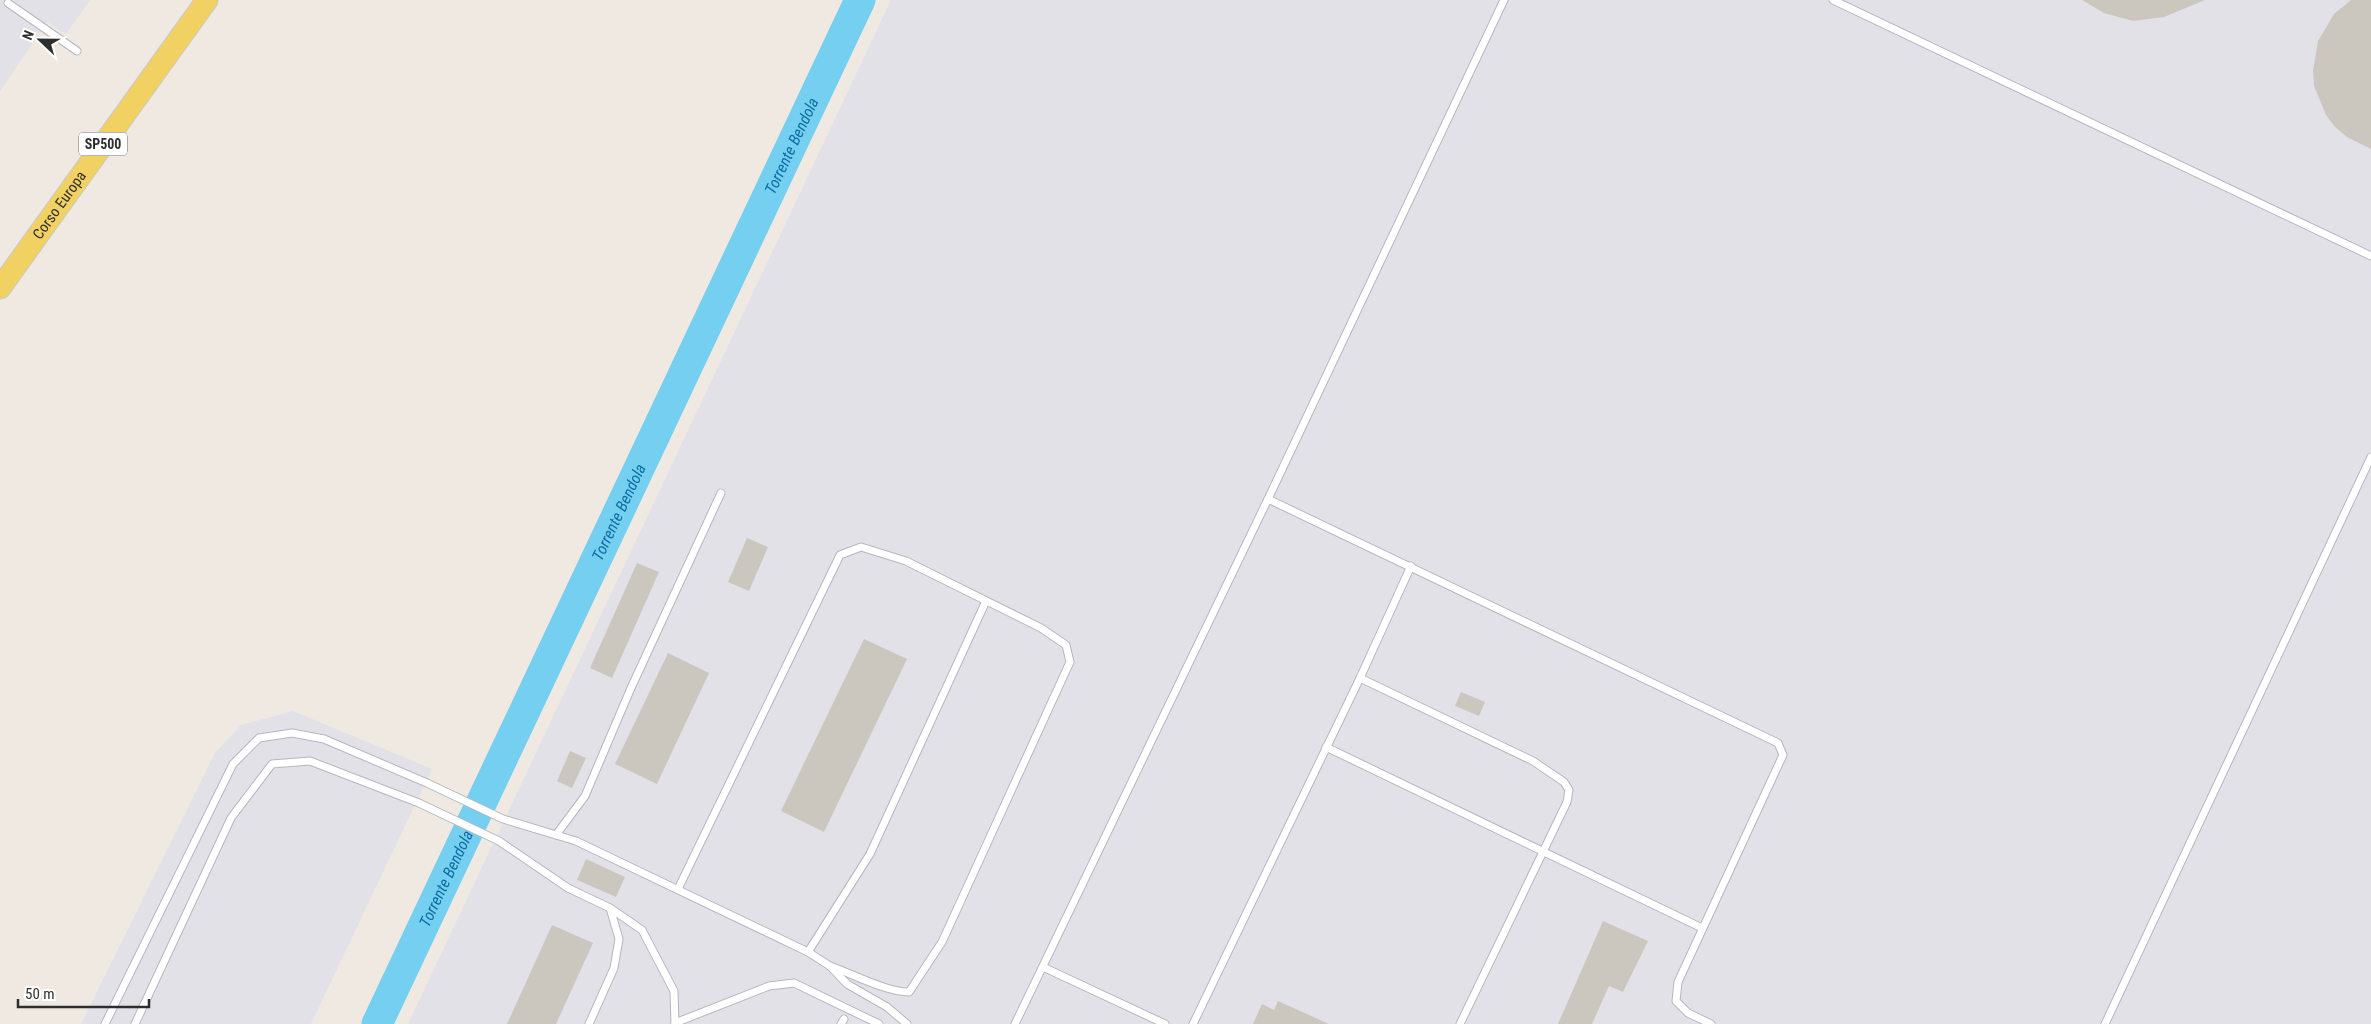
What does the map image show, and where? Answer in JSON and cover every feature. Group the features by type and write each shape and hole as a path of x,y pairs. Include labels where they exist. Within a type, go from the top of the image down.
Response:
{"main road":[{"name":"Corso Europa","path":"0,288 207,0"}],"lane":[{"path":"1015,1024 1268,498 1504,0"},
{"path":"1833,0 2371,256"},
{"path":"7,1 77,51"},
{"path":"2106,1024 2371,457"},
{"path":"556,835 585,796 631,688 722,493"},
{"path":"1268,498 1778,743 1783,755 1678,982 1676,1001 1688,1013 1711,1024"},
{"path":"105,1024 233,764 259,738 292,732 324,739 427,783 504,819 576,841 808,952 830,966 895,992 909,992 942,942 1070,662 1066,645 1040,628 906,561 861,547 840,555 678,889"},
{"path":"1193,1024 1360,678 1411,566"},
{"path":"808,952 870,854 986,601"},
{"path":"1360,678 1533,761 1564,782 1569,790 1567,802 1460,1024"},
{"path":"1326,747 1702,928"},
{"path":"135,1024 232,818 272,764 310,761 420,803 499,841 568,888 610,908 642,930 674,991 675,1023 769,986 794,983 879,1024"},
{"path":"589,1024 614,968 619,939 610,908"},
{"path":"830,966 847,984 887,1007 907,1024"},
{"path":"1042,967 1165,1024"}],"shaded area":[{"path":"0,0 90,0 66,34 47,22 0,91"},
{"path":"891,0 2371,0 2371,1024 408,1024"},
{"path":"293,711 432,769 311,1024 81,1024 215,753 241,725"}],"building":[{"path":"2082,0 2205,0 2164,17 2133,21 2104,13"},
{"path":"2351,0 2371,0 2371,149 2347,137 2335,127 2326,115 2314,86 2313,71 2318,41 2334,14"},
{"path":"747,538 768,547 749,591 728,582"},
{"path":"637,563 659,572 612,678 590,668"},
{"path":"864,639 907,659 824,832 781,811"},
{"path":"668,653 709,673 657,784 615,764"},
{"path":"1461,692 1485,702 1479,716 1455,706"},
{"path":"570,751 586,758 572,788 557,781"},
{"path":"586,859 625,877 616,897 577,880"},
{"path":"1603,921 1648,941 1623,992 1609,986 1592,1024 1558,1024"},
{"path":"552,925 593,943 556,1024 507,1024"},
{"path":"1278,1001 1329,1024 1253,1024 1262,1004 1274,1010"}],"waterway":[{"name":"Torrente Bendola","path":"377,1024 860,0"}]}
